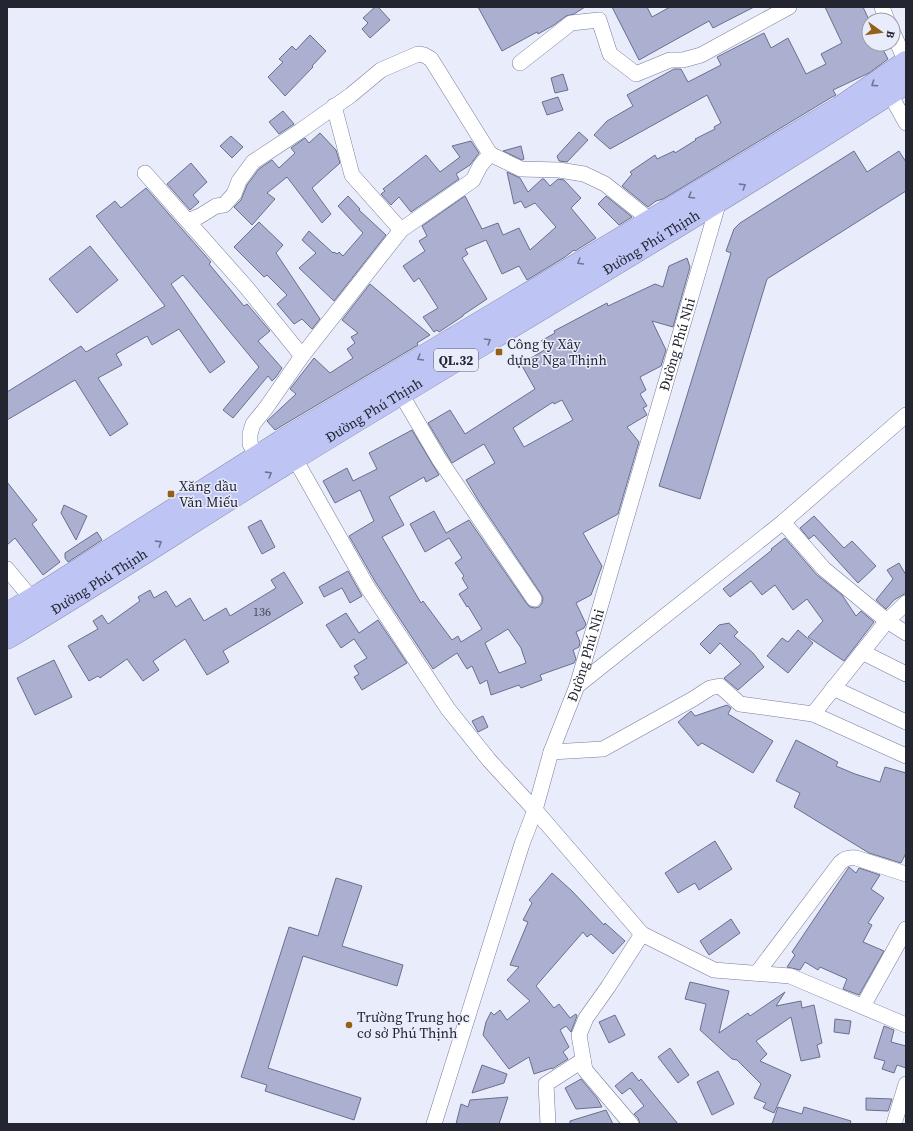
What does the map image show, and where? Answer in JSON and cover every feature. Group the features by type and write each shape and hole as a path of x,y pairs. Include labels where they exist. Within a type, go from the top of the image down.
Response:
{"highway":[{"name":"Đường Phú Thịnh","path":"7,638 295,458 401,394 714,193 906,62"},
{"name":"Đường Phú Thịnh","path":"7,614 258,456 650,220 714,193 898,88"}],"street":[{"path":"520,63 571,23 599,20 610,54 636,74 670,60 683,60 701,55 789,7"},
{"path":"901,51 906,62"},
{"path":"188,221 200,216 216,206 224,204 234,194 239,181 253,162 351,95 381,70 421,53 431,59 490,154 521,169 559,170 584,174 605,184 650,220"},
{"path":"898,88 906,123"},
{"path":"334,106 352,175 401,230"},
{"path":"258,456 250,444 252,424 266,408 302,356 401,230 473,180 480,166 490,154"},
{"path":"145,173 248,288 302,356"},
{"name":"Đường Phú Nhi","path":"436,1123 522,844 535,810 551,752 577,686 714,193"},
{"path":"401,394 439,459 534,599"},
{"path":"577,686 783,522 906,415"},
{"path":"295,458 368,588 448,709 489,760 535,810 642,934 714,970 790,976 863,1006 904,1019"},
{"path":"783,522 824,569 887,622 906,633"},
{"path":"7,569 32,599"},
{"path":"813,714 887,622 906,603"},
{"path":"862,652 906,674"},
{"path":"551,752 603,749 710,688 720,686 740,704 813,714 906,756"},
{"path":"833,688 906,722"},
{"path":"757,973 844,859 850,857 856,858 906,874"},
{"path":"863,1006 906,929"},
{"path":"631,1124 585,1070 579,1035 586,1018 642,934"},
{"path":"548,1124 546,1084 583,1060"},
{"path":"894,1124 906,1084"}],"building":[{"path":"375,7 378,7 390,20 370,38 362,29 368,23 363,18"},
{"path":"478,7 585,7 574,14 566,16 538,34 537,32 502,51"},
{"path":"612,7 647,7 652,17 670,7 754,7 713,28 709,21 639,60"},
{"path":"825,7 863,7 865,12 861,12 861,52 884,52 888,59 869,73 833,90 836,95 648,207 622,186 632,174 630,172 655,155 657,159 674,151 675,153 696,140 695,139 715,129 714,127 721,123 707,95 610,149 594,135 607,121 633,106 627,95 674,69 681,69 688,82 721,65 717,57 764,33 771,48 788,38 806,74 826,64 821,54 842,43"},
{"path":"310,35 326,51 285,96 268,77 283,62 279,59 292,46 296,50"},
{"path":"563,74 568,90 555,93 551,78"},
{"path":"558,97 563,110 547,115 542,102"},
{"path":"283,111 294,124 279,134 269,122"},
{"path":"579,132 588,140 567,162 559,161 557,156"},
{"path":"320,133 336,150 340,163 312,188 331,214 322,223 287,177 267,193 275,199 252,225 234,207 241,200 247,185 259,169 272,160 279,168 295,153 291,148 305,138 309,143"},
{"path":"231,136 243,147 232,158 220,146"},
{"path":"471,141 479,153 470,165 456,174 459,179 411,212 399,197 391,205 381,194 385,191 383,189 426,155 440,172 460,157 452,146"},
{"path":"521,146 524,159 522,160 503,151"},
{"path":"854,151 867,172 899,151 906,162 906,191 767,279 700,499 659,486 731,253 726,251 734,229 740,223"},
{"path":"191,163 207,182 193,195 199,202 190,210 167,184"},
{"path":"507,172 520,178 528,192 542,179 544,179 550,186 558,179 564,180 581,198 571,208 596,238 527,280 519,266 502,274 486,240 465,249 468,254 462,258 487,299 439,332 437,330 434,332 423,317 438,308 419,278 414,282 403,266 425,251 419,241 427,236 422,226 465,196 482,229 498,223 503,235 519,228 530,250 556,227 535,203 525,208 521,201 514,204"},
{"path":"146,188 211,262 209,264 244,306 247,304 270,331 258,341 282,368 272,381 268,376 233,418 223,410 259,367 183,275 171,284 225,362 210,373 179,329 152,345 147,336 116,354 122,365 98,378 128,424 110,436 75,380 7,420 7,392 81,346 86,352 165,306 96,216 115,201 121,208"},
{"path":"348,196 360,209 359,210 386,235 334,301 299,268 316,253 302,240 309,231 333,253 334,252 337,254 339,252 343,256 363,233 338,206"},
{"path":"606,196 632,217 619,225 598,204"},
{"path":"259,222 283,245 276,253 320,319 312,329 302,319 294,324 277,304 287,295 267,275 264,277 234,247"},
{"path":"90,246 118,280 77,313 49,279"},
{"path":"687,258 690,267 673,327 652,321 666,350 661,366 640,377 646,390 640,394 647,406 643,408 647,415 627,427 639,442 618,514 583,533 602,566 591,595 576,603 586,624 584,628 576,632 580,642 579,647 573,650 576,659 574,663 540,675 542,680 521,688 519,685 491,695 487,680 480,684 472,666 467,669 457,653 433,669 376,583 349,536 374,521 360,490 335,503 323,481 347,468 353,481 377,469 369,453 412,430 439,475 426,482 424,477 389,497 404,525 382,537 421,603 423,601 452,640 458,636 461,642 482,629 459,594 468,588 462,578 464,576 455,563 462,558 449,538 425,552 410,524 434,511 446,533 469,520 527,604 530,607 539,607 543,598 541,594 466,480 495,463 484,444 452,463 428,423 450,410 465,434 535,389 521,364 546,349 541,341 555,333 554,331 607,303 608,306 655,284 663,287 669,266","holes":["562,400 573,420 524,447 513,428 553,402 554,404","508,629 521,648 526,663 499,673 485,643"]},
{"path":"370,284 430,335 417,343 418,345 275,430 267,421 296,394 290,389 314,358 330,373 353,358 347,349 355,343 351,337 358,333 342,320"},
{"path":"7,482 37,520 32,524 60,562 43,575 15,538 7,545"},
{"path":"64,505 87,516 76,540 61,513"},
{"path":"814,516 844,548 852,541 876,566 858,583 814,535 809,539 800,528"},
{"path":"261,520 275,547 262,554 248,527"},
{"path":"97,532 102,540 68,562 65,558 65,553"},
{"path":"785,538 817,575 842,595 856,616 861,611 874,622 844,661 808,637 823,621 807,599 793,610 775,585 762,595 751,581 730,597 723,589"},
{"path":"899,563 906,575 906,593 894,600 886,609 876,600 893,579 887,570"},
{"path":"348,571 362,596 350,603 342,588 324,597 319,587"},
{"path":"284,572 303,603 223,651 229,662 207,675 185,639 153,661 159,670 143,681 127,659 100,678 98,676 89,681 68,646 98,629 93,621 102,615 108,624 140,601 138,597 150,590 154,598 166,591 176,607 190,598 204,621 226,608 230,616 276,588 271,580"},
{"path":"346,613 359,633 378,620 407,663 362,690 354,677 359,674 354,666 367,658 354,639 341,648 326,625"},
{"path":"729,623 738,632 734,636 753,653 764,667 738,690 724,678 741,664 720,643 710,654 700,644 719,625"},
{"path":"798,630 813,643 788,673 767,656 782,638 788,642"},
{"path":"54,660 72,697 35,715 17,678"},
{"path":"727,705 731,708 728,714 773,741 753,773 702,743 698,746 678,722 691,711 695,716"},
{"path":"483,716 488,727 478,732 472,721"},
{"path":"796,740 838,762 836,766 880,782 885,767 906,773 906,853 901,863 869,853 794,807 800,793 776,781"},
{"path":"715,841 732,869 699,890 695,883 678,893 665,873"},
{"path":"849,867 856,873 859,868 880,875 871,889 884,898 868,923 872,925 863,942 884,951 859,995 843,989 847,979 820,967 818,970 805,962 800,970 787,967 795,955 792,952"},
{"path":"552,873 572,891 604,925 605,923 625,941 613,954 591,934 587,937 583,932 536,986 554,1008 559,1004 570,1018 576,1014 577,1016 571,1032 566,1026 560,1030 569,1047 563,1052 568,1059 552,1069 534,1074 529,1057 509,1069 483,1035 486,1022 491,1012 494,1015 500,1010 507,1020 530,1001 507,980 519,967 510,965 528,922 523,920 532,903 529,900"},
{"path":"336,878 362,886 342,946 403,965 397,986 303,956 268,1068 361,1098 354,1120 265,1091 267,1085 241,1077 289,927 318,936"},
{"path":"731,919 740,933 709,955 700,941"},
{"path":"690,982 729,991 719,1033 748,1013 750,1016 785,992 776,1006 801,1001 802,1008 814,1005 822,1043 817,1045 820,1057 801,1061 791,1017 756,1041 767,1054 760,1061 791,1075 774,1113 763,1108 766,1103 754,1098 761,1084 737,1060 732,1059 700,1030 706,1004 685,999"},
{"path":"615,1015 625,1035 609,1043 599,1022"},
{"path":"835,1019 851,1021 849,1034 834,1032"},
{"path":"884,1026 894,1030 891,1042 906,1046 906,1068 897,1065 894,1073 882,1069 885,1061 874,1058"},
{"path":"670,1048 689,1075 678,1083 658,1057"},
{"path":"482,1065 507,1074 504,1083 472,1093"},
{"path":"718,1071 734,1104 712,1115 697,1082"},
{"path":"632,1072 639,1081 641,1079 678,1124 640,1124 638,1118 634,1114 644,1106 630,1088 622,1094 615,1086"},
{"path":"581,1079 597,1098 602,1107 576,1109 565,1088"},
{"path":"508,1097 499,1124 456,1124 461,1104 468,1107 470,1100"},
{"path":"866,1098 892,1099 888,1111 866,1110"},
{"path":"778,1107 802,1114 804,1107 851,1121 850,1124 772,1124"},
{"path":"606,1110 613,1124 570,1124 570,1121"}],"place":[{"name":"Công ty Xây dựng Nga Thịnh","path":"499,352"},
{"name":"Xăng dầu Văn Miếu","path":"171,494"},
{"name":"Trường Trung học cơ sở Phú Thịnh","path":"349,1025"}]}
